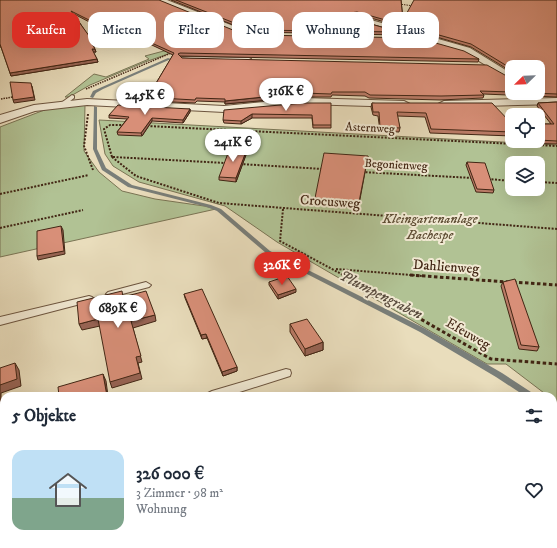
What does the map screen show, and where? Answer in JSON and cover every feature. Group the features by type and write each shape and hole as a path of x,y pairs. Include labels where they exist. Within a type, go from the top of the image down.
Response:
{"street":[{"path":"161,0 232,27"},
{"path":"439,42 467,50 505,74"},
{"path":"0,119 34,108 67,100 224,109 304,101 417,104"},
{"path":"432,104 552,101"}],"lane":[{"path":"182,58 253,59"},
{"path":"476,64 491,65"},
{"path":"0,321 146,285"},
{"path":"225,392 286,373"}],"path":[{"path":"400,4 414,6"},
{"path":"67,100 78,92 110,78"},
{"path":"1,99 13,97"},
{"path":"89,102 84,146 93,170"},
{"path":"126,125 110,124 104,129 112,157 230,164"},
{"name":"Asternweg","path":"142,126 557,146"},
{"name":"Crocusweg","path":"112,157 136,176 219,203 557,229"},
{"path":"238,164 324,169"},
{"name":"Begonienweg","path":"355,171 505,181"},
{"path":"0,194 89,175"},
{"path":"545,182 557,183"},
{"name":"Efeuweg","path":"283,209 280,241 333,269 491,359 557,364"},
{"path":"0,228 83,210"},
{"name":"Dahlienweg","path":"333,269 557,286"}],"green space":[{"path":"175,48 185,48 145,62 90,85 69,97 65,97 94,74 106,77 149,59 145,56"},
{"path":"85,105 84,151 99,172 122,191 155,199 216,209 0,257 0,127 47,109"},
{"name":"Kleingartenanlage Bachespe","path":"99,120 505,142 505,148 545,148 545,144 557,145 557,392 543,392 506,364 487,364 277,242 225,206 139,182 113,166 105,154"}],"building":[{"path":"0,0 159,0 189,12 164,12 164,48 224,48 224,26 232,30 232,48 284,48 284,36 292,36 292,48 374,48 374,37 382,37 382,48 439,48 439,44 464,51 479,59 178,54 182,58 487,65 505,75 505,92 480,91 484,95 441,96 370,95 365,92 332,92 331,94 303,93 225,101 225,99 196,98 195,100 125,96 133,88 142,88 145,84 155,85 174,53 156,45 156,12 88,12 88,20 80,16 80,12 71,11 72,12 12,12 12,48 80,48 80,23 88,34 88,48 94,48 92,49 97,59 10,73 0,44"},
{"path":"176,0 401,0 402,12 382,12 382,19 374,17 374,12 292,12 292,31 284,30 284,12 232,12 232,22 224,19 224,12 206,12"},
{"path":"414,0 557,0 557,94 545,94 545,60 505,60 505,65 471,44 439,35 439,12 407,12"},
{"path":"374,25 382,27 382,32 374,32"},
{"path":"10,82 31,83 34,97 13,100"},
{"path":"557,102 557,141 545,140 545,124 554,124 545,112 545,108 542,108 538,103"},
{"path":"303,103 331,103 331,125 313,125 312,115 252,114 241,121 223,120 224,110"},
{"path":"372,103 492,103 505,117 505,132 431,129 426,113 397,112 400,128 380,127 379,112 373,112"},
{"path":"118,105 190,109 183,120 152,118 141,133 117,132 129,117 109,115"},
{"path":"230,148 247,149 236,178 219,177"},
{"path":"324,153 368,156 358,207 332,200 315,198"},
{"path":"467,162 485,163 494,190 477,189"},
{"path":"61,226 64,251 37,256 37,231"},
{"path":"287,276 296,289 278,295 269,282"},
{"path":"515,279 539,347 521,345 503,282"},
{"path":"202,289 237,367 222,372 206,334 201,335 184,294"},
{"path":"122,291 123,297 146,291 155,315 131,321 141,356 136,357 140,373 110,382 98,319 79,324 77,302"},
{"path":"307,319 323,342 305,349 290,324"},
{"path":"15,363 17,379 0,385 0,368"},
{"path":"103,374 106,392 59,392 58,387"}],"waterway":[{"name":"Plumpengraben","path":"92,97 94,92 102,88 169,59"},
{"name":"Plumpengraben","path":"95,107 95,149 104,169 130,186 209,206 219,210 268,252 422,330 525,392"}]}
